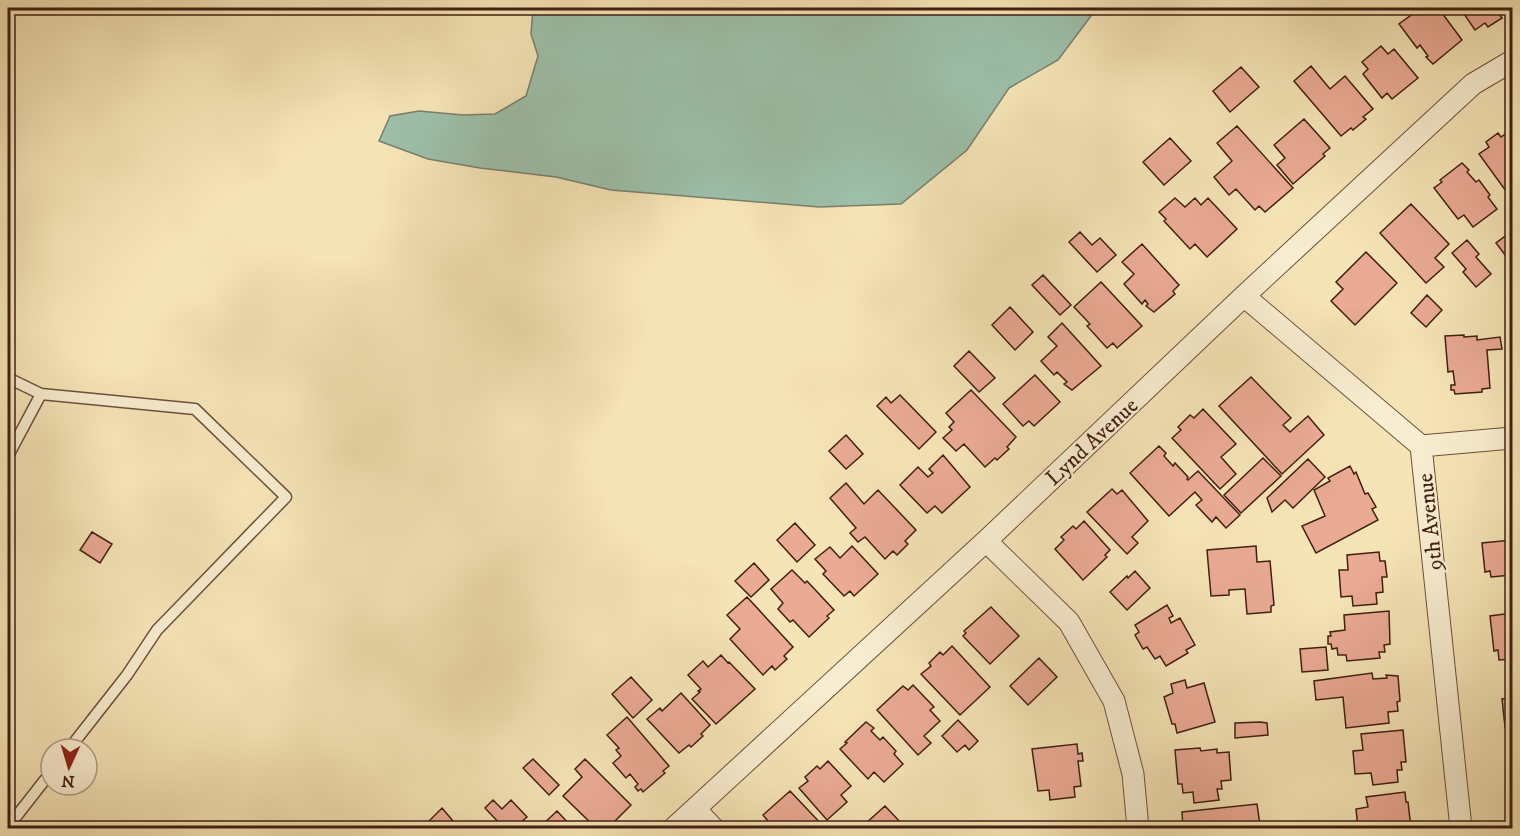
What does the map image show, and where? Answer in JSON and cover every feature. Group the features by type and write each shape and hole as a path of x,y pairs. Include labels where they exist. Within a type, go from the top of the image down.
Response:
{"street":[{"name":"Lynd Avenue","path":"674,828 986,541 1244,296 1473,84 1512,61"},
{"name":"9th Avenue","path":"1244,296 1421,446 1461,828"},
{"path":"1421,446 1512,438"},
{"path":"986,541 1069,622 1114,701 1133,774 1138,828"},
{"path":"695,808 713,828"}],"lane":[{"path":"8,378 41,394 195,409 286,497 157,630 127,675 78,737"},
{"path":"8,456 41,394"},
{"path":"8,827 39,787"}],"shaded area":[{"path":"533,8 1097,8 1058,60 1009,88 967,150 901,204 819,207 611,190 556,177 428,159 379,141 390,116 419,111 463,115 495,114 526,96 538,56 531,34"}],"building":[{"path":"1421,8 1433,8 1436,12 1439,9 1462,40 1433,64 1426,57 1428,56 1420,45 1417,48 1399,24"},
{"path":"1460,8 1510,8 1499,14 1502,18 1488,27 1485,23 1475,30"},
{"path":"1381,46 1388,54 1394,49 1418,78 1392,99 1387,93 1382,98 1363,74 1368,69 1362,62"},
{"path":"1311,66 1330,89 1345,76 1373,109 1363,117 1366,119 1353,130 1351,128 1341,136 1294,81"},
{"path":"1241,67 1259,87 1230,112 1213,91"},
{"path":"1304,119 1330,148 1323,154 1325,156 1293,184 1277,165 1285,158 1274,145"},
{"path":"1237,126 1293,188 1265,212 1259,206 1255,210 1236,189 1229,195 1214,177 1232,161 1217,143"},
{"path":"1511,130 1511,198 1479,154 1489,147 1486,142 1498,133 1501,137"},
{"path":"1170,138 1191,161 1164,185 1143,162"},
{"path":"1462,163 1476,182 1479,180 1497,209 1473,227 1464,215 1458,219 1434,188 1442,182 1440,180"},
{"path":"1175,198 1185,207 1195,198 1201,205 1208,198 1237,229 1207,257 1195,244 1190,249 1164,221 1166,219 1159,212"},
{"path":"1411,204 1449,244 1435,258 1444,267 1426,283 1380,233"},
{"path":"1512,231 1512,264 1496,243"},
{"path":"1080,232 1092,245 1100,238 1116,255 1097,272 1069,242"},
{"path":"1467,240 1479,254 1476,257 1491,274 1476,287 1463,272 1466,269 1452,253"},
{"path":"1142,244 1179,285 1173,291 1175,294 1154,312 1146,306 1148,304 1145,300 1142,304 1124,284 1134,274 1122,262"},
{"path":"1366,252 1397,283 1355,325 1331,301 1343,289 1336,282"},
{"path":"1043,275 1071,305 1060,315 1032,285"},
{"path":"1101,282 1142,326 1117,348 1113,343 1107,348 1087,326 1090,324 1074,307"},
{"path":"1427,295 1442,310 1426,327 1411,313"},
{"path":"1010,307 1033,332 1015,350 992,325"},
{"path":"1062,323 1101,366 1072,390 1064,384 1067,382 1057,372 1054,375 1041,361 1057,346 1048,337"},
{"path":"1464,335 1464,337 1477,336 1477,340 1500,337 1502,349 1487,350 1490,388 1482,389 1482,392 1455,394 1454,390 1451,390 1451,385 1455,385 1453,371 1448,372 1445,336"},
{"path":"969,351 995,378 979,392 954,366"},
{"path":"1035,375 1060,402 1034,426 1029,421 1023,426 1003,404"},
{"path":"1251,377 1291,418 1283,425 1290,432 1308,416 1324,435 1282,474 1219,406"},
{"path":"971,390 1016,437 1007,447 1009,449 985,467 964,444 956,451 943,438 952,430 949,427 954,422 946,413"},
{"path":"900,395 936,432 919,449 877,406 886,397 891,403"},
{"path":"1203,409 1236,444 1221,457 1236,474 1220,489 1172,438 1181,430 1178,427 1190,415 1194,418"},
{"path":"846,435 863,454 846,469 829,451"},
{"path":"1159,446 1166,453 1164,456 1173,466 1175,463 1188,477 1188,480 1198,471 1240,515 1226,528 1216,517 1212,522 1196,505 1202,500 1195,492 1169,516 1130,473"},
{"path":"943,455 970,487 942,513 935,506 927,513 900,485 918,467 928,477 933,473 929,469"},
{"path":"1263,458 1281,476 1241,513 1224,495"},
{"path":"1308,459 1325,477 1293,508 1285,500 1272,512 1267,498"},
{"path":"1350,466 1354,474 1356,472 1365,494 1368,493 1376,507 1372,509 1378,520 1316,553 1302,526 1325,516 1314,490 1330,481 1328,478"},
{"path":"846,483 864,504 878,490 916,530 905,541 908,544 897,555 893,551 885,559 865,537 858,542 850,533 856,528 830,498"},
{"path":"1112,489 1117,494 1122,490 1148,521 1132,537 1138,543 1127,554 1087,512"},
{"path":"1084,521 1110,550 1105,555 1107,557 1083,580 1055,549 1064,540 1061,537 1073,526 1076,529"},
{"path":"795,523 815,545 797,562 777,540"},
{"path":"92,532 112,544 100,563 80,550"},
{"path":"1512,540 1512,575 1491,577 1490,571 1485,572 1482,543"},
{"path":"852,546 878,574 854,596 850,591 844,596 823,574 826,571 815,559 830,547 840,558"},
{"path":"1256,546 1257,562 1270,561 1274,605 1271,606 1271,612 1247,614 1245,589 1229,590 1229,595 1211,596 1207,550"},
{"path":"1379,552 1380,561 1385,561 1387,577 1382,577 1383,592 1376,593 1377,604 1353,606 1352,596 1341,597 1339,570 1348,570 1347,555"},
{"path":"754,563 769,580 751,597 735,581"},
{"path":"792,570 805,583 807,581 834,610 809,637 793,620 790,622 778,609 783,603 771,589"},
{"path":"1135,571 1150,588 1127,610 1110,592"},
{"path":"747,597 793,647 784,656 787,659 775,670 772,666 763,675 730,639 740,629 727,615"},
{"path":"1167,605 1173,616 1169,618 1171,623 1180,618 1195,645 1186,650 1188,653 1166,666 1160,656 1155,659 1147,647 1143,649 1135,635 1139,632 1135,625"},
{"path":"991,607 1019,636 990,664 963,636 966,633 964,631"},
{"path":"1389,611 1390,644 1384,645 1385,652 1379,652 1380,658 1347,661 1346,655 1338,655 1337,648 1332,649 1331,644 1328,644 1330,632 1345,630 1344,615"},
{"path":"1512,613 1512,659 1499,660 1498,650 1494,651 1490,616"},
{"path":"952,646 990,687 960,715 921,674 931,666 929,663 940,652 943,655"},
{"path":"1326,647 1328,670 1302,672 1300,649"},
{"path":"721,655 755,689 716,724 692,699 701,689 688,675 703,661 708,667"},
{"path":"1039,658 1057,677 1028,705 1010,686"},
{"path":"1512,664 1512,698 1509,667"},
{"path":"1372,673 1373,679 1387,678 1386,675 1398,676 1400,701 1397,702 1398,711 1388,712 1389,723 1346,728 1343,697 1316,700 1314,681"},
{"path":"631,677 652,700 633,718 612,694"},
{"path":"1185,680 1187,688 1204,683 1215,722 1177,733 1164,697 1173,693 1171,684"},
{"path":"913,685 934,707 930,710 940,721 924,736 931,743 918,755 877,710 903,686 908,690"},
{"path":"681,693 710,725 701,734 703,736 691,747 689,745 679,753 647,719 660,708 662,711"},
{"path":"1512,698 1512,726 1505,727 1502,699"},
{"path":"627,717 669,766 663,771 665,773 643,792 641,789 638,791 635,787 638,784 630,774 626,778 613,763 621,756 616,750 619,748 607,735"},
{"path":"958,720 978,741 969,750 965,745 957,752 942,736"},
{"path":"866,722 874,728 871,731 880,740 883,737 896,751 894,754 903,764 884,782 874,772 868,779 840,749"},
{"path":"1235,723 1267,723 1268,735 1235,738"},
{"path":"1403,730 1406,762 1401,762 1402,770 1397,770 1398,782 1373,785 1371,773 1355,774 1353,751 1363,750 1361,734"},
{"path":"1508,738 1512,738 1512,768 1511,768"},
{"path":"1077,744 1078,754 1082,753 1083,761 1078,761 1081,786 1074,787 1075,797 1050,800 1049,790 1038,791 1032,749"},
{"path":"1200,748 1201,751 1217,749 1217,753 1229,752 1231,780 1221,781 1222,789 1217,789 1219,800 1194,803 1193,792 1183,793 1182,784 1178,784 1175,750"},
{"path":"533,759 559,785 549,795 523,768"},
{"path":"585,759 631,805 608,828 601,824 596,828 563,796 582,777 575,769"},
{"path":"828,761 851,786 841,795 847,802 827,820 799,788 808,781 805,777 817,766 820,769"},
{"path":"790,791 825,828 765,828 763,826 768,821 763,815"},
{"path":"1405,792 1411,828 1358,828 1356,809 1368,807 1366,797"},
{"path":"1512,799 1512,828 1509,800"},
{"path":"493,800 502,809 511,800 527,817 514,828 504,828 485,808"},
{"path":"1257,804 1260,825 1252,826 1253,828 1183,828 1182,812"},
{"path":"885,806 904,826 901,828 870,828 865,824"},
{"path":"442,808 459,828 423,827"},
{"path":"557,811 573,828 539,828"},
{"path":"1087,824 1087,828 1023,828"}]}
